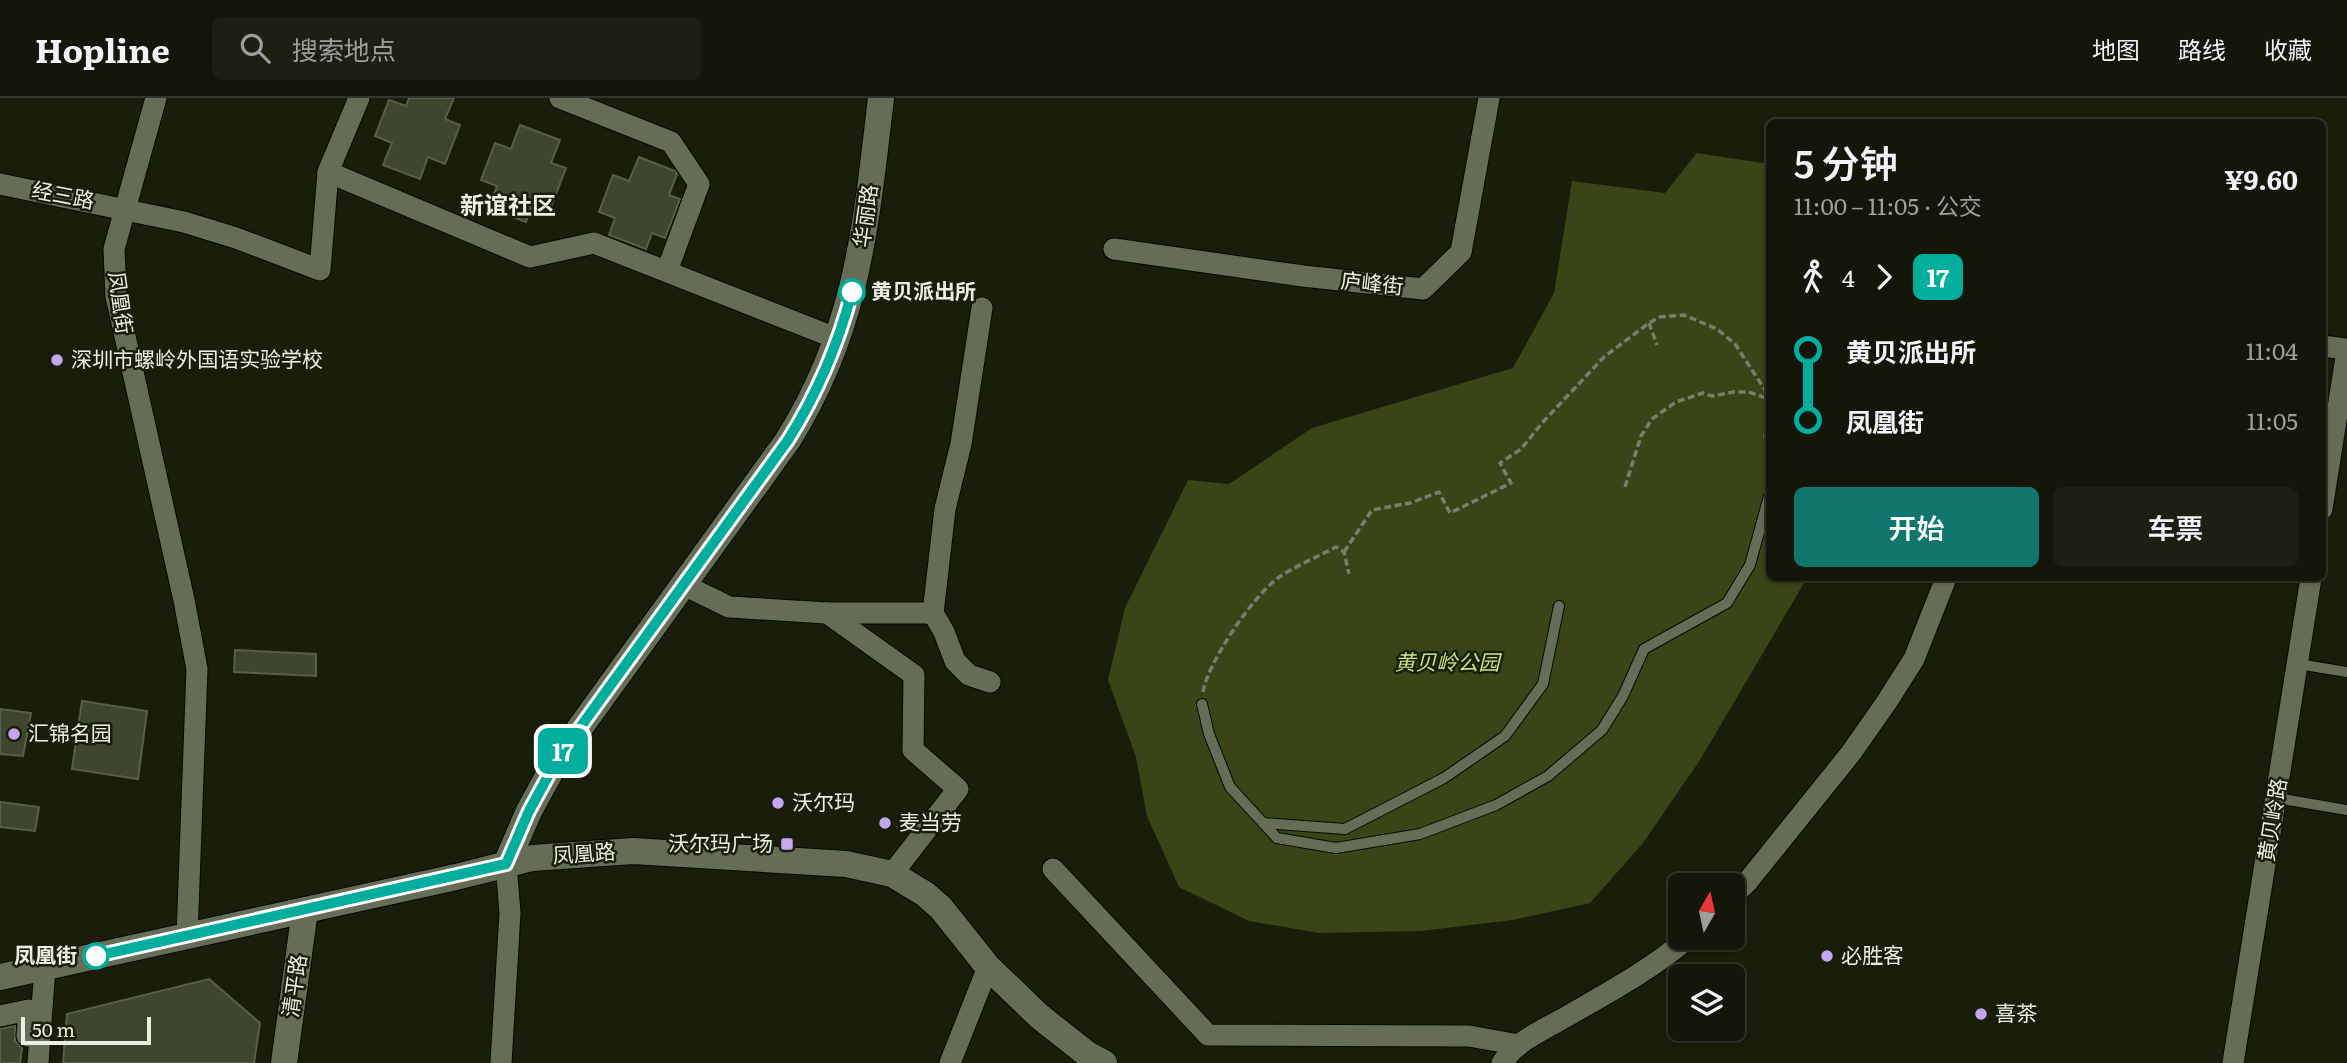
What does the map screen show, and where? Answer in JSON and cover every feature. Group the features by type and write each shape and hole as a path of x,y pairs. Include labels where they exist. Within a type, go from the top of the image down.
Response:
{"street":[{"name":"凤凰街","path":"156,98 114,249 116,296 197,669 187,936"},
{"path":"359,98 328,172 530,257 594,243 838,339"},
{"path":"560,98 671,142 699,184 667,271"},
{"name":"华丽路","path":"506,864 535,799 558,758 793,431 816,392 838,339 853,290 865,234 881,98"},
{"name":"庐峰街","path":"1114,249 1303,276 1423,289 1461,252 1489,98"},
{"name":"经三路","path":"0,184 184,222 236,238 320,270 328,172"},
{"path":"982,308 961,444 945,509 933,614 944,632 955,661 969,675 990,682"},
{"path":"2326,347 2347,350 2326,484"},
{"path":"1745,884 1851,753 1886,703 1914,659 1946,581"},
{"name":"黄贝岭路","path":"2233,1063 2311,581"},
{"path":"682,584 729,607 827,613 933,614"},
{"path":"827,613 914,675 913,750 958,789 892,874"},
{"name":"凤凰路","path":"0,977 548,856 647,852 846,864 892,874 915,886 934,901 988,967 1039,1016 1087,1054 1104,1063"},
{"path":"501,1063 510,913 506,864"},
{"path":"1053,869 1208,1035 1469,1035 1519,1045"},
{"name":"清平路","path":"284,1063 305,910"},
{"path":"1502,1063 1519,1045 1621,986 1675,950"},
{"path":"38,1063 45,967"},
{"path":"950,1063 988,967"},
{"path":"0,1016 29,1010 25,1063"}],"lane":[{"path":"1202,704 1209,734 1230,787 1277,838 1336,848 1420,834 1496,805 1548,776 1602,730 1623,696 1644,649 1727,603 1750,565 1766,507"},
{"path":"1263,822 1345,829 1444,778 1505,736 1543,684 1559,606"},
{"path":"2298,664 2347,672"},
{"path":"2276,797 2347,810"}],"path":[{"path":"1344,552 1372,510 1410,503 1438,492 1450,513 1511,483 1500,463 1521,449 1604,357 1660,317 1684,315 1717,329 1735,344 1766,393"},
{"path":"1649,323 1657,345"},
{"path":"1625,487 1641,436 1652,419 1676,402 1703,393 1712,396 1734,391 1766,397"},
{"path":"1202,704 1205,685 1216,660 1244,614 1258,596 1278,578 1336,547 1344,552 1349,574"}],"green space":[{"name":"黄贝岭公园","path":"1697,153 1766,164 1766,581 1805,581 1700,760 1643,843 1590,903 1512,920 1421,931 1319,933 1249,921 1179,887 1147,816 1136,757 1108,680 1125,608 1188,480 1229,484 1312,428 1513,368 1554,293 1572,181 1665,193"}],"building":[{"path":"409,98 454,98 445,119 460,125 445,164 428,157 420,179 383,165 392,143 375,136 389,100 406,106"},
{"path":"520,125 560,140 551,163 566,168 551,207 534,200 526,222 489,208 497,186 481,180 495,143 511,149"},
{"path":"639,157 675,171 677,174 669,195 680,199 665,238 652,233 646,249 609,235 615,218 599,212 613,175 629,181"},
{"path":"235,650 316,654 316,676 234,672"},
{"path":"82,701 147,711 138,779 72,769"},
{"name":"汇锦名园","path":"0,709 31,713 23,756 0,754"},
{"path":"0,802 39,807 35,831 0,827"},
{"path":"209,979 260,1023 254,1063 63,1063 67,1014"},
{"path":"15,1026 15,1041 22,1048 20,1063 0,1063 0,1029"}],"bus line":[{"name":"17","path":"96,956 506,864 541,786 558,758 788,440 804,414 837,342 852,292"}],"place":[{"name":"黄贝派出所","path":"852,292"},
{"name":"深圳市螺岭外国语实验学校","path":"57,360"},
{"name":"汇锦名园","path":"14,734"},
{"name":"沃尔玛","path":"778,803"},
{"name":"麦当劳","path":"885,823"},
{"name":"沃尔玛广场","path":"787,844"},
{"name":"凤凰街","path":"96,956"},
{"name":"必胜客","path":"1827,956"},
{"name":"喜茶","path":"1981,1014"}],"district":[{"name":"新谊社区","path":"508,206"}]}
